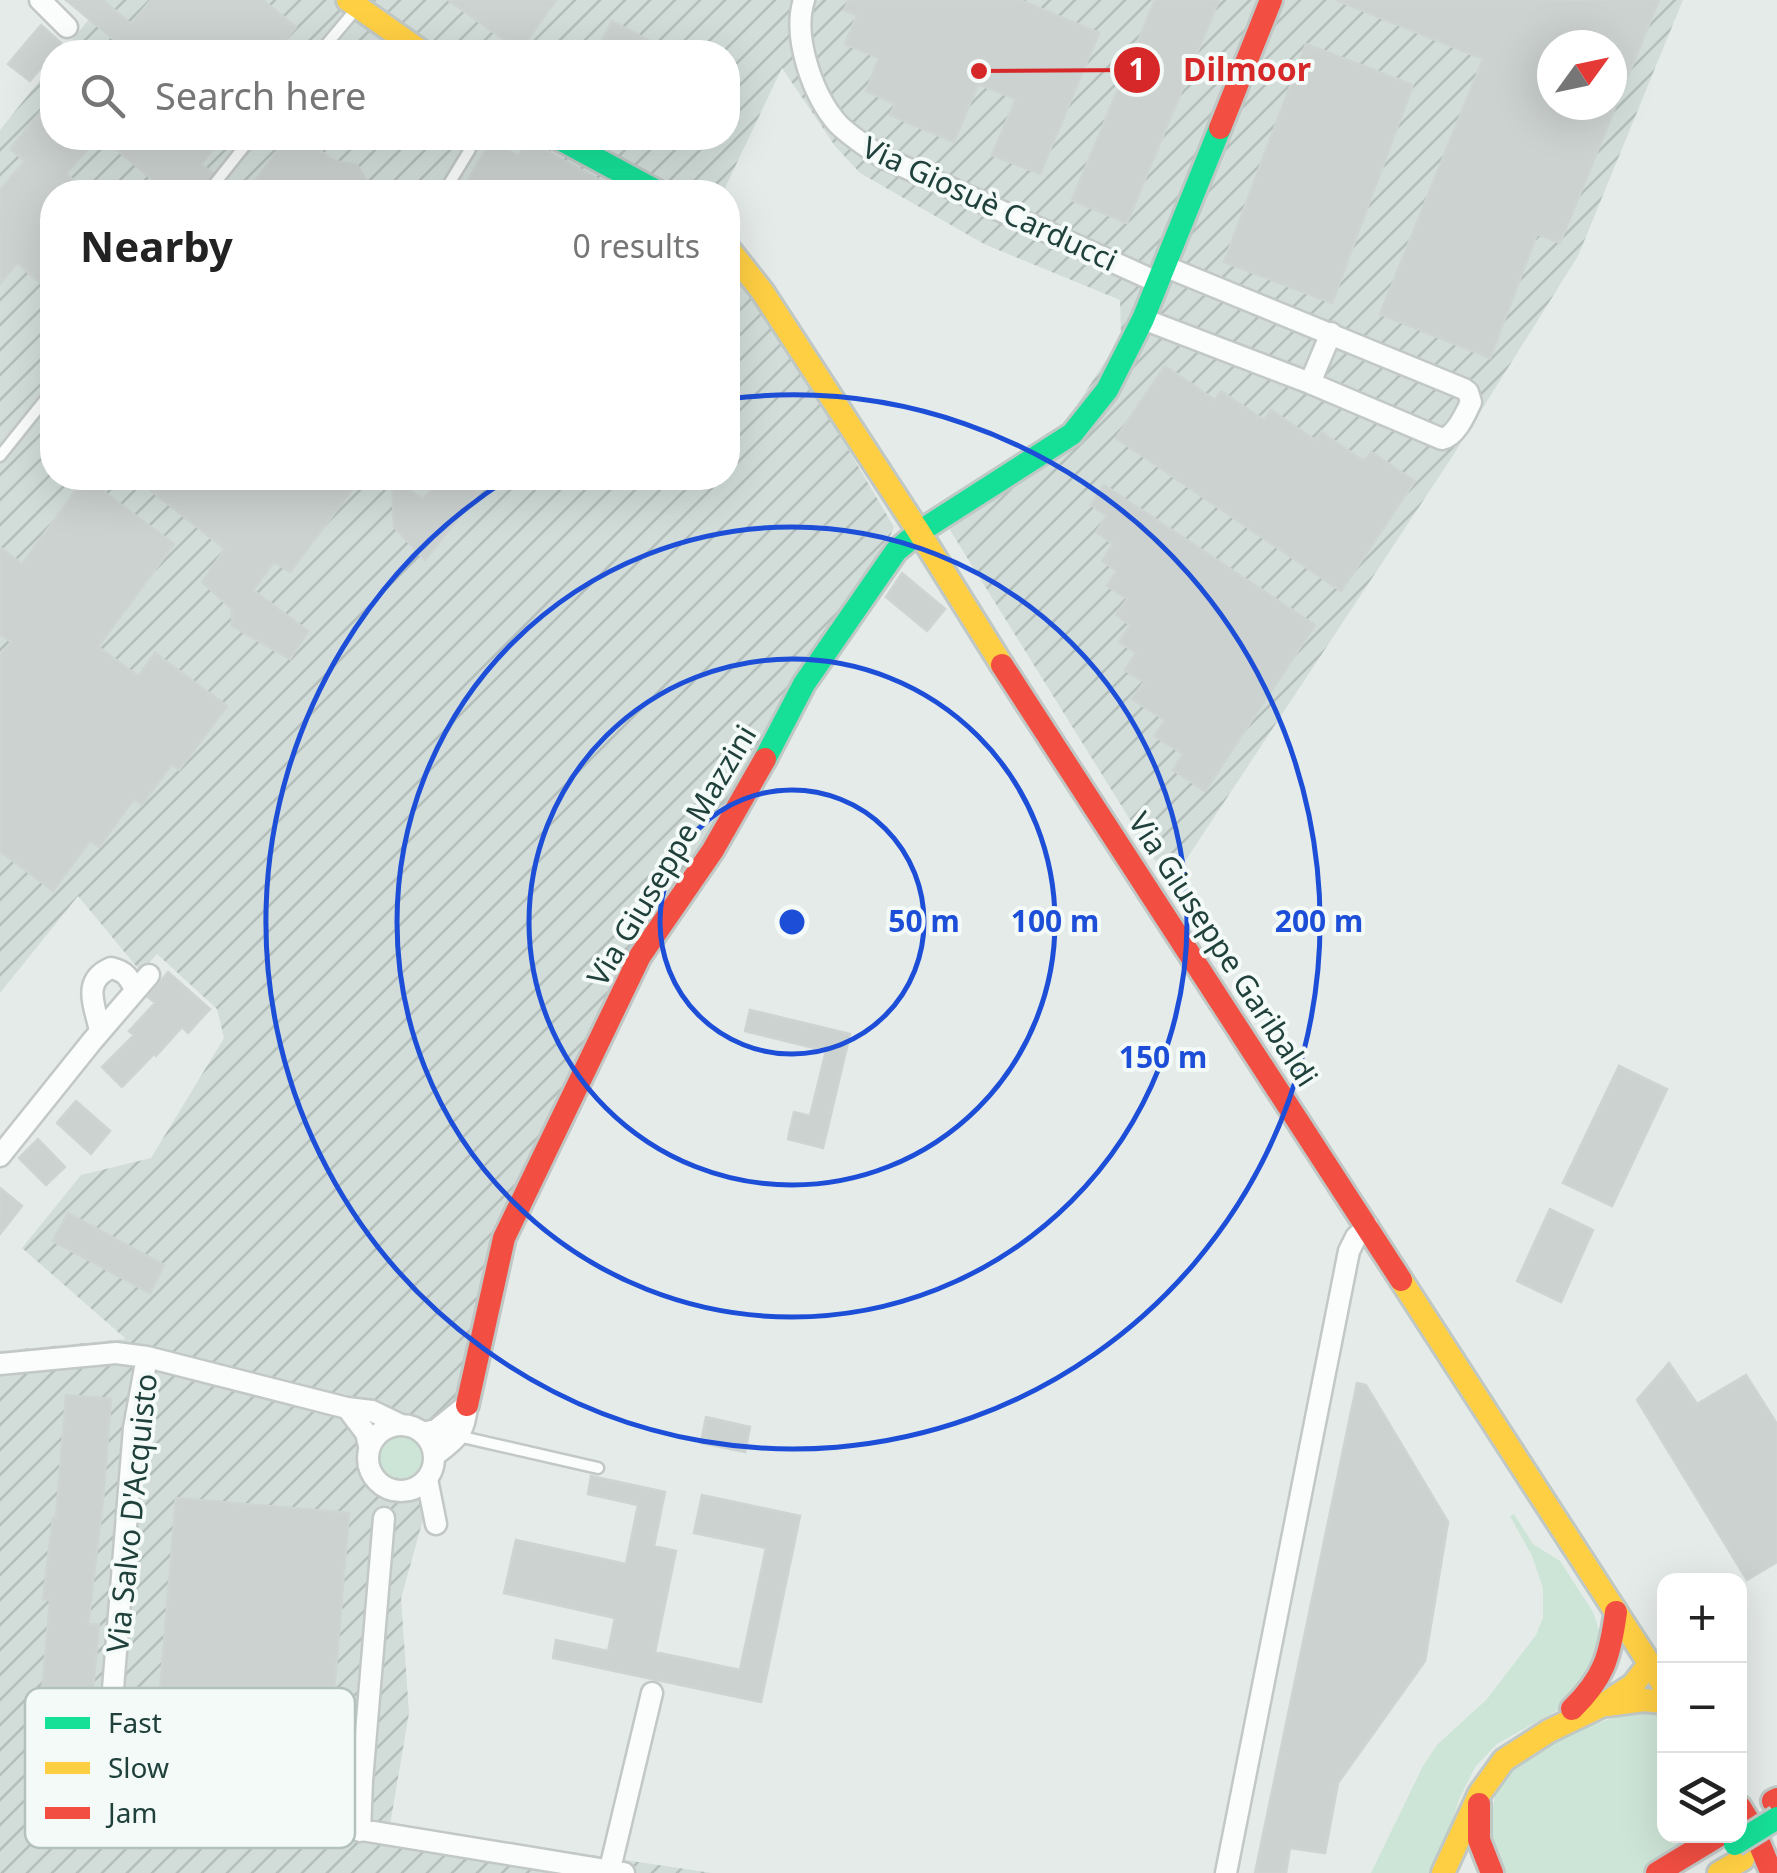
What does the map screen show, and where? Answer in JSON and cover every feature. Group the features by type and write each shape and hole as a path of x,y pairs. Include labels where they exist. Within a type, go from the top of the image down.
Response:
{"main road":[{"name":"Via Giuseppe Mazzini","path":"467,1404 504,1238 640,956 746,795 804,684 896,551 919,532 1072,434 1108,390 1143,318 1271,0"},
{"path":"353,4 405,40"},
{"path":"580,150 636,180"},
{"name":"Via Giuseppe Garibaldi","path":"740,263 919,532 1657,1674"},
{"path":"1549,1730 1602,1677 1612,1645 1616,1612"},
{"path":"1602,1677 1650,1663"},
{"path":"1443,1873 1480,1793 1504,1760 1549,1730 1601,1706 1633,1685 1650,1663"},
{"path":"1601,1706 1657,1701"},
{"path":"1480,1793 1476,1825 1480,1852 1492,1873"},
{"path":"1747,1830 1776,1806"},
{"path":"1747,1838 1777,1838"},
{"path":"1747,1842 1777,1855"},
{"path":"1657,1873 1726,1843"},
{"path":"1687,1873 1731,1843"},
{"path":"1719,1873 1735,1843"},
{"path":"1743,1843 1774,1873"}],"street":[{"path":"40,0 67,27"},
{"name":"Via Giosuè Carducci","path":"804,0 802,45 820,97 835,121 882,157 1086,248 1331,333 1464,390 1471,398 1448,438 1442,440 1310,383"},
{"path":"1143,318 1310,383 1331,333"},
{"path":"0,1156 142,982 111,968 97,976 91,991 100,1031"},
{"path":"1226,1873 1348,1251 1356,1236 1368,1226"},
{"path":"0,1364 116,1354 148,1356 347,1408 372,1411 423,1433 434,1456 432,1468 405,1487 384,1518 360,1831 614,1872 652,1693"},
{"name":"Via Salvo D'Acquisto","path":"114,1688 134,1428 148,1356"},
{"path":"423,1433 436,1430 467,1404"},
{"name":"Via Giuseppe Mazzini","path":"457,1436 466,1424 467,1404"},
{"path":"347,1408 366,1433 372,1476 405,1487"},
{"path":"369,1446 381,1431 399,1424"},
{"path":"434,1456 457,1436"},
{"name":"Via Salvo D'Acquisto","path":"355,1830 360,1831"}],"lane":[{"path":"328,40 353,4"},
{"path":"218,180 241,150"},
{"path":"452,180 470,150"},
{"path":"0,456 40,405"},
{"path":"457,1436 598,1468"}],"shaded area":[{"path":"105,0 1683,0 1578,256 1452,457 1170,884 935,506 1064,425 1121,337 1120,300 984,244 860,173 835,146 782,68 729,180 40,180 40,490 740,490 740,278 812,388 894,527 877,566 492,1230 450,1421 401,1599 409,1713 390,1825 712,1873 0,1873 0,1351 126,1339 22,1248 81,1175 151,1158 224,1038 217,1009 157,954 141,972 78,896 0,993 0,130 40,80 40,150 740,150 740,40 72,40"}],"green space":[{"path":"401,1436 416,1442 422,1457 416,1472 401,1478 386,1472 380,1457 386,1442"},
{"path":"1514,1514 1533,1544 1560,1561 1593,1612 1601,1636 1601,1654 1558,1710 1497,1744 1475,1767 1459,1800 1436,1873 1371,1873 1437,1745 1487,1699 1536,1635 1543,1618 1543,1588 1532,1556 1510,1516"},
{"path":"1647,1708 1657,1716 1657,1843 1691,1843 1643,1873 1506,1873 1488,1837 1496,1789 1517,1765 1568,1732"}],"building":[{"path":"66,0 103,0 131,24 151,0 263,0 296,27 285,40 114,40"},
{"path":"448,0 556,0 528,40 504,40"},
{"path":"849,0 1020,0 1099,33 1040,174 992,155 1016,99 978,84 954,142 890,115 895,104 866,91 879,58 845,44 857,15 844,10"},
{"path":"1155,0 1219,0 1127,223 1072,200"},
{"path":"1336,0 1659,0 1627,79 1627,30 1537,30 1537,120 1610,120 1560,243 1537,234 1490,358 1380,314 1483,59"},
{"path":"612,21 648,40 602,40"},
{"path":"41,25 58,40 40,40 40,69 30,81 8,64"},
{"path":"1306,44 1413,85 1332,303 1224,262"},
{"path":"40,113 40,150 87,150 66,174 73,180 40,180 40,283 17,263 0,284 0,190 25,161 10,149"},
{"path":"117,150 213,150 201,164 212,173 206,180 153,180"},
{"path":"279,150 318,150 335,161 357,165 366,180 255,180"},
{"path":"486,150 507,150 518,156 523,150 547,150 600,180 468,180"},
{"path":"1165,366 1215,400 1221,391 1264,420 1271,410 1315,440 1321,432 1364,461 1371,452 1415,481 1341,591 1116,438"},
{"path":"1104,485 1315,625 1205,791 1173,770 1183,754 1155,736 1165,720 1132,699 1144,682 1125,670 1136,653 1119,642 1130,625 1116,615 1127,599 1107,586 1117,571 1102,561 1113,544 1096,532 1107,516 1091,505"},
{"path":"76,490 101,490 174,544 98,647 138,676 155,653 227,706 179,770 172,764 142,805 134,799 99,847 90,841 53,891 0,851 0,656 11,642 0,634 0,547 22,564"},
{"path":"150,490 352,490 290,572 274,562 253,590 308,631 290,659 232,626 232,609 202,582 225,549"},
{"path":"392,490 410,490 423,499 431,490 480,490 425,560 394,527"},
{"path":"902,573 945,609 927,631 886,597"},
{"path":"168,972 210,1009 188,1033 182,1027 122,1087 102,1067 134,1035 129,1031 155,1003 148,997"},
{"path":"750,1010 850,1034 823,1148 788,1139 794,1112 810,1116 826,1051 745,1031"},
{"path":"1619,1066 1667,1089 1612,1206 1563,1183"},
{"path":"76,1101 110,1131 91,1154 57,1123"},
{"path":"38,1139 65,1167 46,1185 19,1158"},
{"path":"0,1188 22,1206 0,1234"},
{"path":"1550,1209 1593,1230 1561,1302 1517,1281"},
{"path":"68,1213 164,1265 150,1293 53,1241"},
{"path":"1669,1363 1697,1404 1746,1375 1777,1424 1777,1562 1747,1580 1747,1573 1743,1573 1637,1400"},
{"path":"1357,1383 1366,1385 1448,1522 1425,1661 1338,1783 1325,1853 1290,1848 1286,1873 1255,1873"},
{"path":"66,1395 111,1399 88,1624 99,1625 93,1688 42,1688 50,1600 43,1599 56,1518"},
{"path":"706,1417 750,1427 745,1452 701,1443"},
{"path":"591,1476 665,1492 654,1546 676,1551 655,1652 740,1670 766,1548 694,1533 702,1495 800,1516 761,1702 553,1658 556,1640 608,1651 615,1618 504,1593 516,1540 626,1564 638,1505 588,1494"},
{"path":"176,1498 349,1513 334,1688 160,1688"}],"traffic: fast":[{"path":"765,759 804,684 896,551 919,532 1072,434 1107,390 1143,319 1220,128"},
{"path":"580,150 636,180"},
{"path":"1735,1844 1777,1818"}],"traffic: slow":[{"path":"348,0 405,40"},
{"path":"740,263 762,291 1002,665"},
{"path":"1401,1280 1657,1675"},
{"path":"1443,1873 1480,1793 1504,1760 1633,1685 1650,1663"},
{"path":"1607,1705 1657,1701"},
{"path":"1719,1873 1743,1859"}],"traffic: jam":[{"path":"1220,128 1271,0"},
{"path":"1002,665 1401,1280"},
{"path":"467,1405 504,1238 640,956 713,850 765,759"},
{"path":"1572,1709 1592,1687 1604,1665 1616,1612"},
{"path":"1773,1801 1777,1799"},
{"path":"1479,1804 1479,1840 1492,1873"},
{"path":"1747,1818 1774,1873"},
{"path":"1657,1873 1706,1843"}],"place":[{"name":"Dilmoor","path":"979,71"}]}
